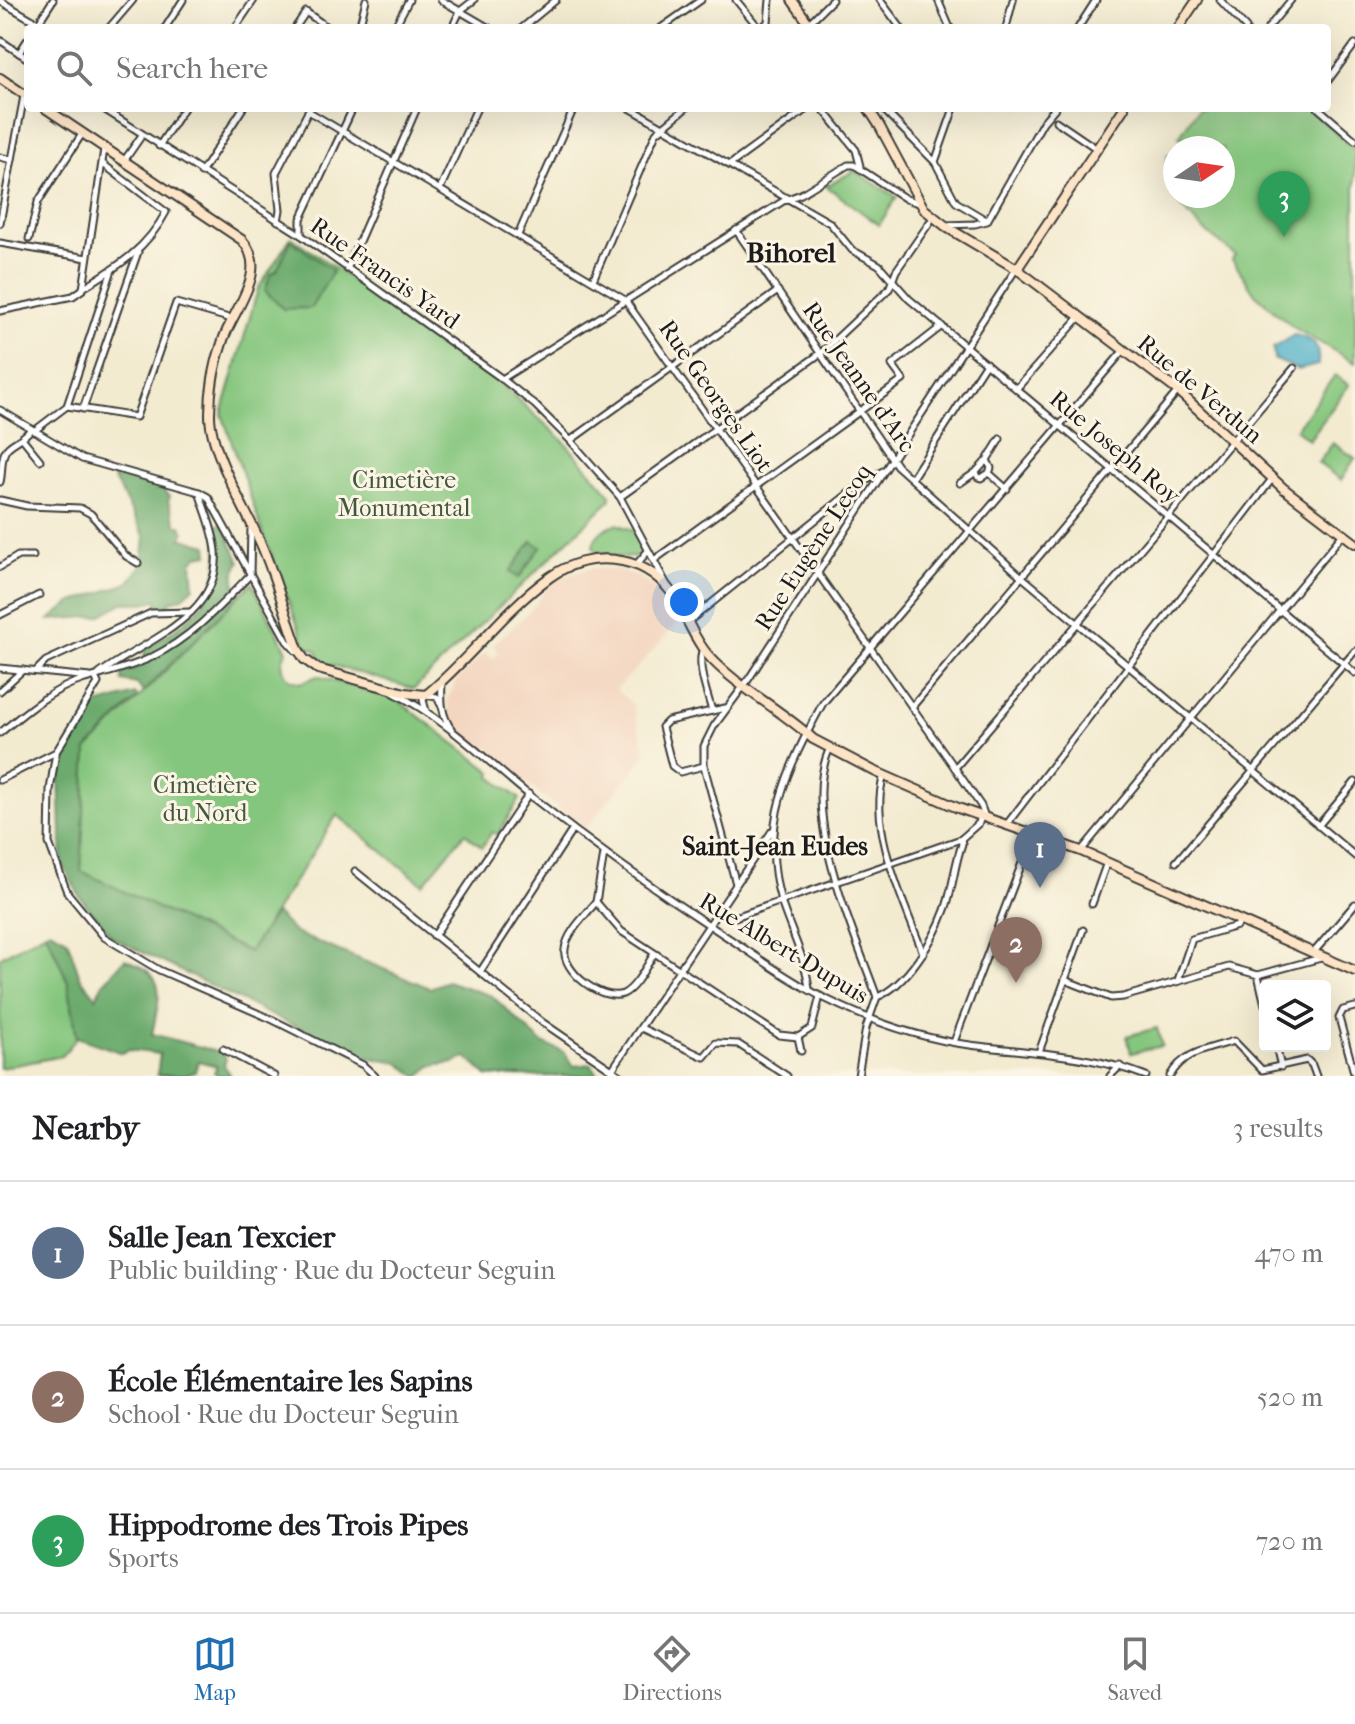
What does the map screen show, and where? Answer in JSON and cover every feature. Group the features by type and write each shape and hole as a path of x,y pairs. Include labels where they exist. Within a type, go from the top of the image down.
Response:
{"street":[{"path":"38,24 53,0"},
{"path":"112,24 133,0"},
{"path":"168,24 183,0"},
{"path":"238,24 254,0"},
{"path":"360,24 366,0"},
{"path":"396,24 409,0"},
{"path":"441,0 482,24"},
{"path":"454,24 460,11 474,0"},
{"path":"527,24 556,0"},
{"path":"667,24 701,0"},
{"path":"736,0 757,24"},
{"path":"765,24 770,0"},
{"path":"792,0 809,24"},
{"path":"812,24 832,0"},
{"path":"880,0 898,24"},
{"path":"938,0 948,24"},
{"path":"1007,24 1013,0"},
{"path":"1081,24 1096,0"},
{"path":"1181,24 1197,0"},
{"path":"1220,0 1242,24"},
{"path":"1271,24 1291,0"},
{"path":"0,1 34,24"},
{"path":"298,24 306,12 322,24"},
{"path":"0,40 24,56"},
{"path":"1331,77 1355,44"},
{"path":"19,53 24,45"},
{"path":"0,78 24,95"},
{"path":"0,223 24,105"},
{"path":"51,112 242,240 251,250 254,262 252,279 218,357 209,417 223,465 272,570 304,659"},
{"name":"Rue Francis Yard","path":"113,112 142,135 301,235 535,405 620,498 669,588"},
{"path":"159,146 181,112"},
{"path":"201,173 240,112"},
{"path":"278,221 280,210 276,173 308,112"},
{"name":"Rue Georges Liot","path":"312,112 625,300 955,768 981,806 983,816"},
{"path":"301,235 301,219 351,112"},
{"path":"347,269 415,112"},
{"path":"440,189 475,112"},
{"path":"518,236 572,112"},
{"name":"Rue Joseph Roy","path":"638,112 830,223 852,250 879,265 890,281 942,326 1355,673"},
{"path":"593,280 656,133 680,112"},
{"path":"731,164 802,112"},
{"path":"825,112 856,150 861,167"},
{"path":"871,112 919,203"},
{"path":"886,112 935,162 956,202 987,221"},
{"path":"935,162 953,112"},
{"path":"945,226 987,221 1052,112"},
{"path":"1017,269 1121,112"},
{"path":"1323,112 1355,140"},
{"path":"1056,121 1097,149"},
{"path":"29,239 38,202 82,133"},
{"path":"124,161 142,135"},
{"path":"83,289 104,148"},
{"path":"0,157 12,160"},
{"path":"0,311 73,296 139,252 156,231 166,212 102,163"},
{"path":"502,379 736,230 848,165 861,167 906,199 919,203"},
{"name":"Rue de Verdun","path":"919,203 945,226 1017,269 1178,391 1272,478 1355,543"},
{"path":"620,498 821,353 889,289 890,281 930,222"},
{"name":"Rue Jeanne d'Arc","path":"736,230 897,466 1022,577 1355,856"},
{"path":"0,243 87,258"},
{"path":"83,409 139,252"},
{"name":"Rue Eugène Lecoq","path":"704,766 704,746 726,707 818,573 1017,269"},
{"path":"0,482 6,449 67,406 113,270"},
{"path":"570,440 778,291"},
{"path":"67,406 136,417 176,303 232,319"},
{"path":"1017,388 1080,317"},
{"path":"652,573 655,561 903,380 892,365 942,326"},
{"path":"810,990 772,866 773,830 782,792 807,733 823,703 972,532 1124,350"},
{"path":"912,478 986,363"},
{"path":"955,768 1294,368"},
{"path":"912,707 1178,391"},
{"path":"0,410 82,459 208,497 287,641 304,659 318,669 378,686 426,695"},
{"path":"23,439 40,460"},
{"path":"960,483 987,460 1000,439"},
{"path":"976,472 981,478 989,473 991,468 987,460"},
{"path":"688,622 863,482 885,470"},
{"path":"989,473 1007,489"},
{"path":"1007,824 1272,478"},
{"path":"863,482 873,488"},
{"path":"0,668 95,677 192,612 207,594 217,554 199,492"},
{"path":"0,500 27,506 80,508 91,514 126,556 138,563"},
{"path":"0,733 50,696 80,681 150,658 181,641 250,575 249,531 252,526"},
{"path":"1081,851 1343,534"},
{"path":"636,565 648,551"},
{"path":"1,564 18,556 33,556"},
{"path":"428,715 423,706 426,695 520,604 559,571 601,559 618,559 652,573 669,588 709,657 830,748 884,775 983,816 1081,851 1355,971"},
{"path":"0,615 39,595"},
{"path":"36,671 46,661 151,613 192,612"},
{"path":"703,648 700,653 701,666 712,711"},
{"path":"1176,862 1355,651"},
{"path":"0,691 23,670"},
{"path":"95,677 98,683 56,752 50,790 49,843 67,892 104,937 113,943 159,970 271,1019 363,1065 375,1076"},
{"name":"Rue Albert Dupuis","path":"442,706 443,681"},
{"name":"Rue Albert Dupuis","path":"378,686 410,702 456,734 604,854 820,996 870,1020 954,1042 1120,1066 1146,1076"},
{"name":"Rue Albert Dupuis","path":"426,695 437,697 445,718 456,734"},
{"path":"726,707 668,721 662,727 672,766 680,772 704,766 736,884"},
{"path":"830,748 824,775 822,815 829,857 877,997 859,1076"},
{"path":"0,780 56,752"},
{"path":"884,775 881,816 891,863 923,953"},
{"path":"1318,826 1355,782"},
{"path":"434,936 529,794"},
{"path":"720,910 731,917 961,839 983,816"},
{"path":"480,972 573,829"},
{"path":"612,1070 773,830"},
{"path":"954,1042 1033,833"},
{"path":"877,997 884,995 906,974 923,953 946,909 961,839"},
{"path":"604,854 596,902 565,944 564,954 570,969 601,993 613,996 629,990 654,954"},
{"path":"1092,904 1107,862"},
{"path":"355,871 542,1022 621,1076"},
{"path":"596,902 621,931 779,1035 798,1037 812,1028 820,996"},
{"path":"1065,980 1111,998 1229,967 1258,975 1307,963 1318,955 1355,904"},
{"path":"1177,981 1192,939 1237,926 1240,922"},
{"path":"1039,1052 1083,930"},
{"path":"1258,975 1259,980"},
{"path":"1355,1007 1340,1013 1339,1018 1355,1076"},
{"path":"641,1028 704,1057 716,1043 738,1044 787,1076"},
{"path":"798,1037 801,1051"},
{"path":"1170,1076 1179,1062 1191,1054 1234,1041 1262,1070 1307,1060 1316,1076"},
{"path":"223,1049 274,1076"},
{"path":"1277,1052 1281,1067"},
{"path":"1110,1076 1120,1066"}],"shaded area":[{"path":"592,568 617,569 638,576 663,595 680,621 616,690 632,704 646,754 585,829 579,824 581,821 577,818 574,820 490,754 492,749 488,746 483,749 462,732 449,715 447,700 457,680 485,653 493,659 500,652 493,645 531,610 548,587 565,576"}],"green space":[{"path":"1195,112 1312,112 1355,150 1355,363 1293,327 1255,294 1232,259 1235,255 1183,208 1235,208 1235,136 1180,136"},
{"path":"854,171 897,197 879,225 826,186"},
{"name":"Cimetière Monumental","path":"291,237 496,380 563,440 611,495 611,499 414,689 321,662 317,651 305,644 222,414 258,289"},
{"path":"291,240 333,271 311,308 283,309 265,291 270,275 277,270"},
{"path":"1335,375 1349,385 1309,440 1296,429"},
{"path":"1333,443 1355,458 1341,480 1318,463"},
{"path":"111,474 138,477 165,487 164,492 170,497 168,501 177,526 181,525 184,534 181,538 208,545 209,554 198,556 192,562 194,587 183,597 170,602 168,612 158,611 157,600 123,603 100,616 49,620 71,603 128,583 142,565 145,537"},
{"path":"222,523 240,562 235,578 240,595 143,692 137,684 122,681 122,673 143,665 145,649 181,625 204,601 216,571 215,527"},
{"path":"617,524 633,530 642,546 642,553 626,558 597,552 593,547 598,535"},
{"path":"532,541 541,547 519,578 510,572"},
{"name":"Cimetière du Nord","path":"252,583 287,651 282,665 289,679 301,683 317,676 396,699 492,772 491,777 520,799 497,835 492,832 482,847 465,833 423,884 337,815 249,952 80,871 87,750"},
{"path":"135,694 138,697 87,750 81,871 249,952 275,913 295,933 430,988 447,981 492,996 542,1043 564,1052 574,1066 591,1064 599,1076 487,1076 466,1057 455,1063 431,1066 417,1076 397,1062 364,1057 281,1020 113,938 80,897 62,863 59,772 69,742 80,735 90,707"},
{"path":"50,930 67,939 80,977 96,997 104,982 125,959 149,972 155,979 159,997 152,1034 223,1053 226,1059 224,1065 230,1076 219,1076 214,1072 217,1066 199,1061 195,1072 184,1076 157,1075 160,1054 129,1050 122,1053 77,1037 68,982 46,932"},
{"path":"46,932 68,982 77,1037 62,1056 0,1068 0,957"},
{"path":"1157,1028 1162,1046 1131,1053 1127,1036"}],"water":[{"path":"1294,335 1314,344 1318,365 1298,370 1274,359 1273,348"}],"place":[{"name":"Hippodrome des Trois Pipes","path":"1284,237"},
{"name":"Salle Jean Texcier","path":"1040,888"},
{"name":"École Élémentaire les Sapins","path":"1016,983"}],"district":[{"name":"Bihorel","path":"791,252"},
{"name":"Saint-Jean Eudes","path":"775,846"}]}
